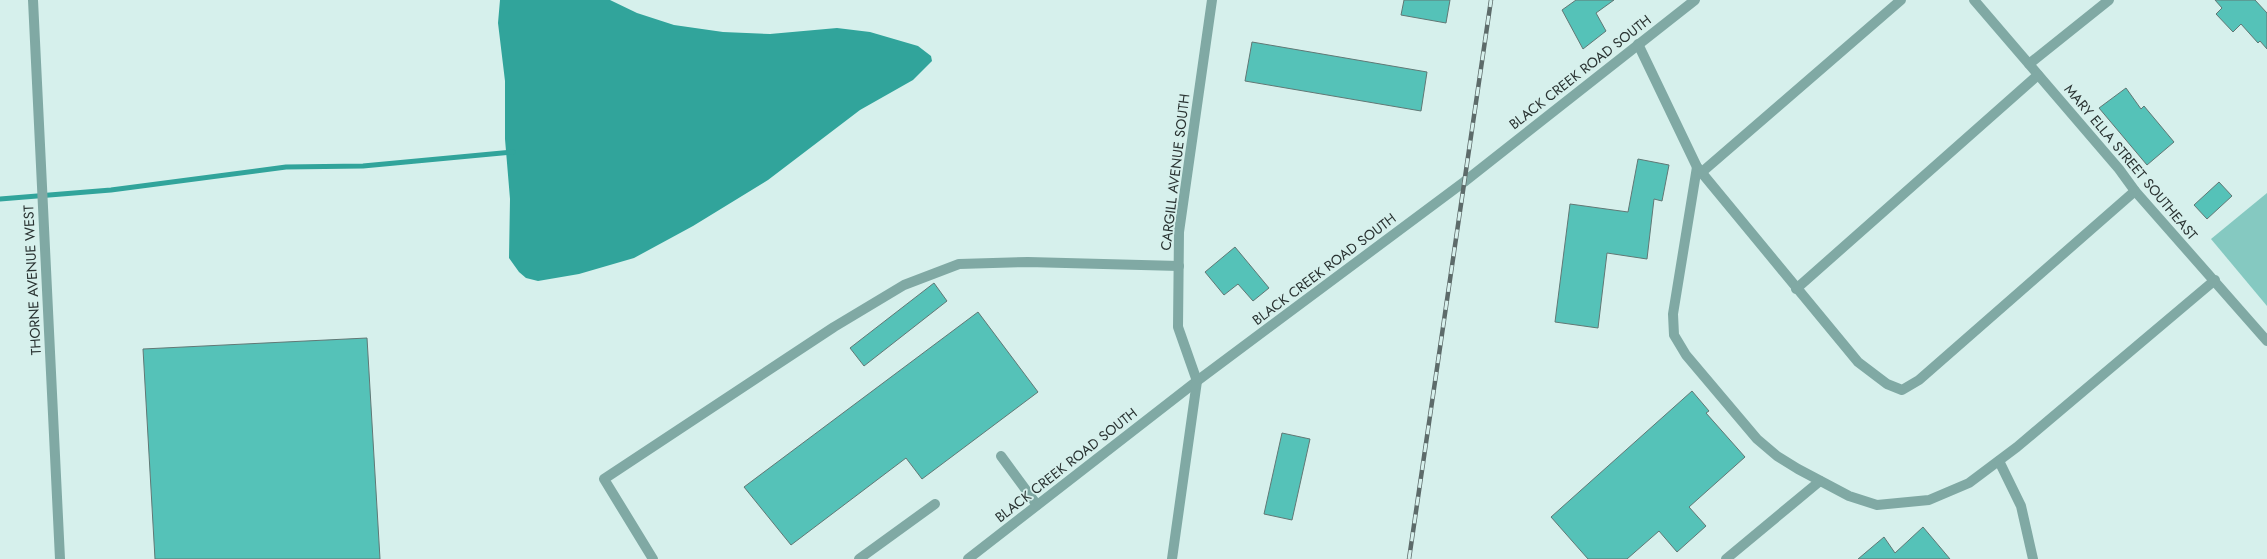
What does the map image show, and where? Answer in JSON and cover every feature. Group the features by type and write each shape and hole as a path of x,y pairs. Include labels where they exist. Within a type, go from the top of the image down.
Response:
{"street":[{"name":"THORNE AVENUE WEST","path":"33,0 60,559"},
{"name":"CARGILL AVENUE SOUTH","path":"1172,559 1197,381 1178,327 1179,232 1185,180 1212,0"},
{"name":"BLACK CREEK ROAD SOUTH","path":"968,559 1197,381 1464,182 1695,0"},
{"path":"1901,0 1700,170 1673,314 1674,334 1686,355 1757,439 1777,456 1849,496 1877,505 1929,500 1969,483 2024,442 2215,280"},
{"name":"MARY ELLA STREET SOUTHEAST","path":"1974,0 2135,191 2215,280 2267,341"},
{"path":"2029,64 2109,0"},
{"path":"1638,44 1700,170 1796,289 1858,362 1887,384 1902,390 1919,380 2135,191"},
{"path":"1796,289 2038,75"},
{"path":"653,559 604,479 834,326 904,285 959,264 1028,262 1179,266"},
{"path":"1001,456 1037,505"},
{"path":"1999,461 2022,506 2033,559"},
{"path":"1726,559 1820,481"},
{"path":"858,559 934,504"}],"shaded area":[{"path":"500,0 610,0 637,13 674,25 723,32 770,34 837,28 870,32 918,46 931,56 932,61 913,80 860,110 768,180 693,226 634,258 579,274 538,281 526,278 519,272 509,258 510,199 505,139 505,81 498,23"},
{"path":"2267,193 2267,306 2211,239"}],"building":[{"path":"1404,0 1450,0 1446,23 1401,15"},
{"path":"1576,0 1614,0 1596,13 1606,31 1583,49 1562,10"},
{"path":"2215,0 2255,0 2267,13 2267,49 2260,41 2258,43 2241,24 2233,32 2216,14 2222,8"},
{"path":"1252,42 1427,72 1421,111 1245,81"},
{"path":"2126,88 2141,109 2144,106 2174,142 2147,165 2099,108"},
{"path":"1638,159 1669,165 1662,201 1654,199 1647,259 1607,253 1598,328 1555,322 1570,204 1628,212"},
{"path":"2219,182 2232,196 2207,219 2194,205"},
{"path":"1235,247 1269,288 1253,301 1238,284 1224,295 1205,272"},
{"path":"934,283 947,301 864,366 850,348"},
{"path":"978,312 1038,392 922,479 906,458 791,545 744,487"},
{"path":"367,338 380,559 155,559 143,349"},
{"path":"1692,391 1709,411 1706,413 1745,457 1689,507 1706,526 1677,552 1659,531 1627,559 1588,559 1551,517"},
{"path":"1282,433 1310,439 1292,520 1264,514"},
{"path":"1923,527 1950,559 1858,559 1884,537 1895,553"}],"waterway":[{"path":"0,199 111,190 286,167 363,166 513,152"}],"railway":[{"path":"1409,559 1491,0"}]}
